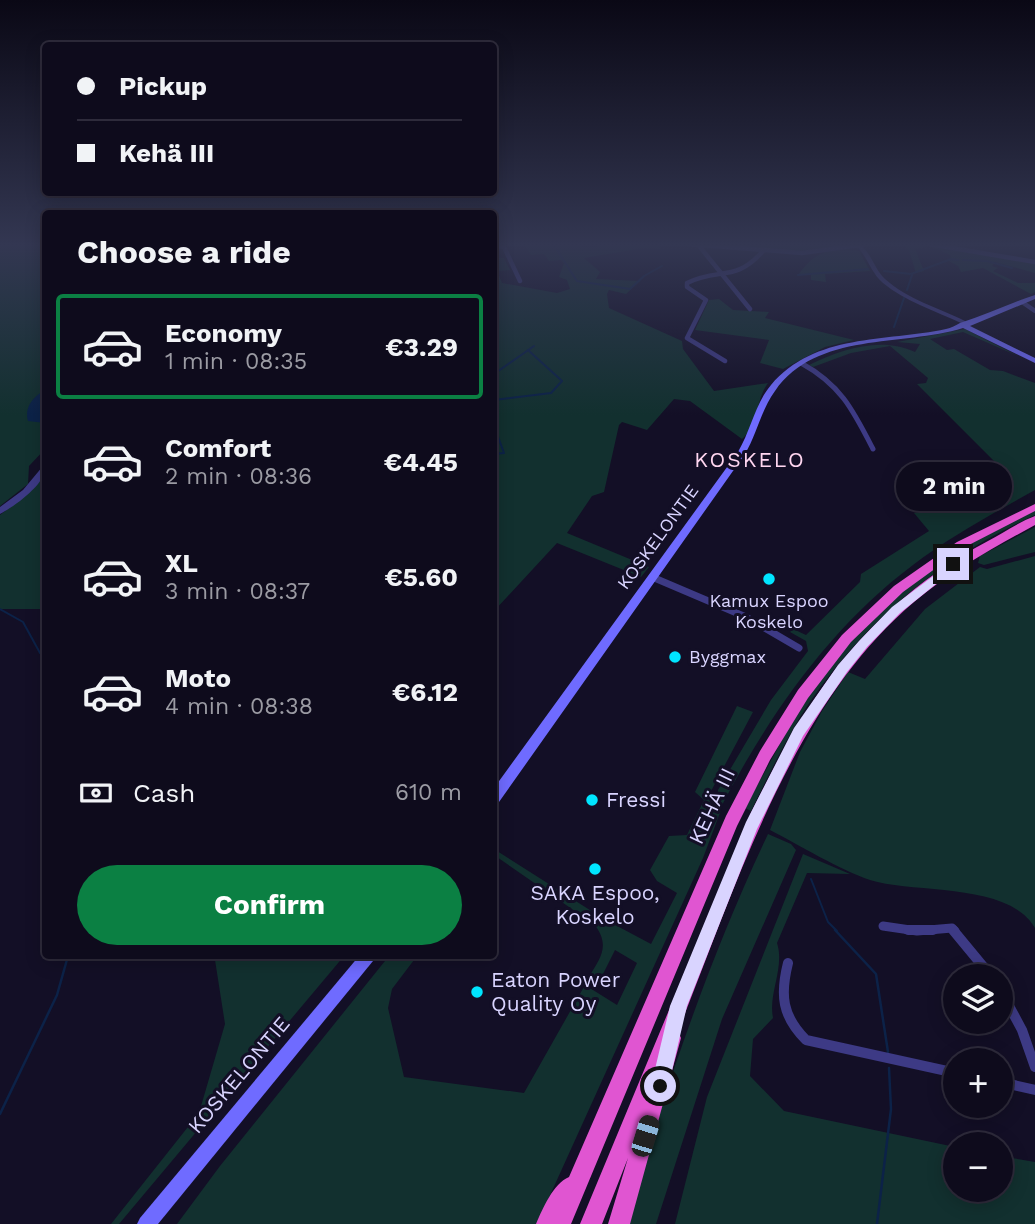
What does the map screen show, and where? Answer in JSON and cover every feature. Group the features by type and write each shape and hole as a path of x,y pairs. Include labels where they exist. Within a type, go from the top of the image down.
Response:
{"highway":[{"name":"KEHÄ III","path":"560,1224 732,816 782,723 827,661 884,600 952,549 1035,507"},
{"path":"591,1224 751,827 799,732 842,669 896,610 931,581 977,549 1035,520"},
{"path":"619,1224 668,1060 679,1006"},
{"path":"547,1224 555,1208 581,1173"}],"main road":[{"name":"KOSKELONTIE","path":"497,794 750,441 770,392 783,375 801,363 847,345 963,324 1022,302"},
{"path":"963,324 1035,359"},
{"name":"KOSKELONTIE","path":"146,1224 366,959"}],"street":[{"path":"705,301 696,324 687,337 725,361"},
{"path":"743,301 750,309"},
{"path":"920,301 963,324"},
{"path":"1022,302 1035,311"},
{"path":"801,363 821,374 848,400 863,435 873,449"},
{"path":"0,511 26,492 42,473"},
{"path":"652,578 746,617 799,648"},
{"path":"883,926 917,931 952,928 981,964"},
{"path":"788,963 781,997 786,1016 794,1029 806,1040 943,1070"},
{"path":"1013,1013 1035,1067"},
{"path":"1013,1085 1035,1090"}],"green space":[{"path":"0,301 42,301 42,452 29,466 28,484 0,506"},
{"path":"497,301 608,301 609,308 682,341 683,349 714,391 768,383 751,427 742,439 690,401 674,399 647,430 622,422 619,425 604,492 592,496 567,533 649,567 641,577 557,543 497,608"},
{"path":"708,301 722,301 733,310 769,312 765,318 854,340 825,347 783,369 760,363 769,340 695,330"},
{"path":"965,329 1018,356 963,332 930,339 947,350 954,349 990,370 1003,371 1035,383 1035,490 927,554 883,589 855,616 804,674 781,706 722,805 717,800 718,790 771,700 808,651 806,641 790,632 793,629 806,635 860,582 861,574 929,531 914,513 930,510 927,506 950,500 948,497 955,496 954,494 1007,474 917,384 926,383 928,378 890,346 851,353 813,367 809,365 862,346 889,345 915,352 920,344 897,342"},
{"path":"42,478 42,609 0,609 0,515 31,491"},
{"path":"1035,510 1035,515 1000,532 933,574 874,625 823,684 793,728 751,811 745,808 803,702 838,655 888,602 956,551"},
{"path":"1035,527 1035,552 984,565 978,563 980,556"},
{"path":"1035,556 1035,928 1022,913 1005,903 960,892 870,880 833,864 770,830 800,752 822,711 848,672 865,679 925,609 980,567 987,569"},
{"path":"737,706 753,712 710,793 710,802 721,810 703,858 537,1224 177,1224 220,1166 387,959 415,959 392,989 388,1008 404,1077 524,1093 585,985 617,1005 637,963 615,950 600,980 590,980 603,945 595,925 497,857 497,851 604,919 651,944 677,893 657,881 650,870 669,836 687,835 704,800 695,792"},
{"path":"768,834 791,844 796,850 722,1019 656,1224 625,1224 689,1026 726,930"},
{"path":"803,854 850,874 807,873 777,943 779,962 773,1018 753,1039 750,1076 784,1111 943,1144 943,1202 1013,1202 1013,1158 1035,1162 1035,1224 675,1224 707,1097"},
{"path":"200,959 341,959 119,1224 111,1224 199,1113 225,1024 215,960"}],"water":[{"path":"42,392 42,423 28,421 27,416 30,403"}],"waterway":[{"path":"894,327 903,301"},
{"path":"528,350 534,346"},
{"path":"497,372 528,350"},
{"path":"497,400 551,393 562,381 528,350"},
{"path":"497,434 504,453 497,454"},
{"path":"0,609 23,622 42,653"},
{"path":"811,879 828,922 837,931"},
{"path":"835,930 876,974 888,1052"},
{"path":"0,1114 57,995 67,959"},
{"path":"877,1224 891,1109 889,1068"}],"place":[{"name":"Kamux Espoo Koskelo","path":"769,579"},
{"name":"Byggmax","path":"675,657"},
{"name":"Fressi","path":"592,800"},
{"name":"SAKA Espoo, Koskelo","path":"595,869"},
{"name":"Eaton Power Quality Oy","path":"477,992"}],"district":[{"name":"KOSKELO","path":"750,460"}],"route":[{"path":"660,1086 679,1006 751,827 799,732 842,669 863,644 896,610 953,564"}]}
